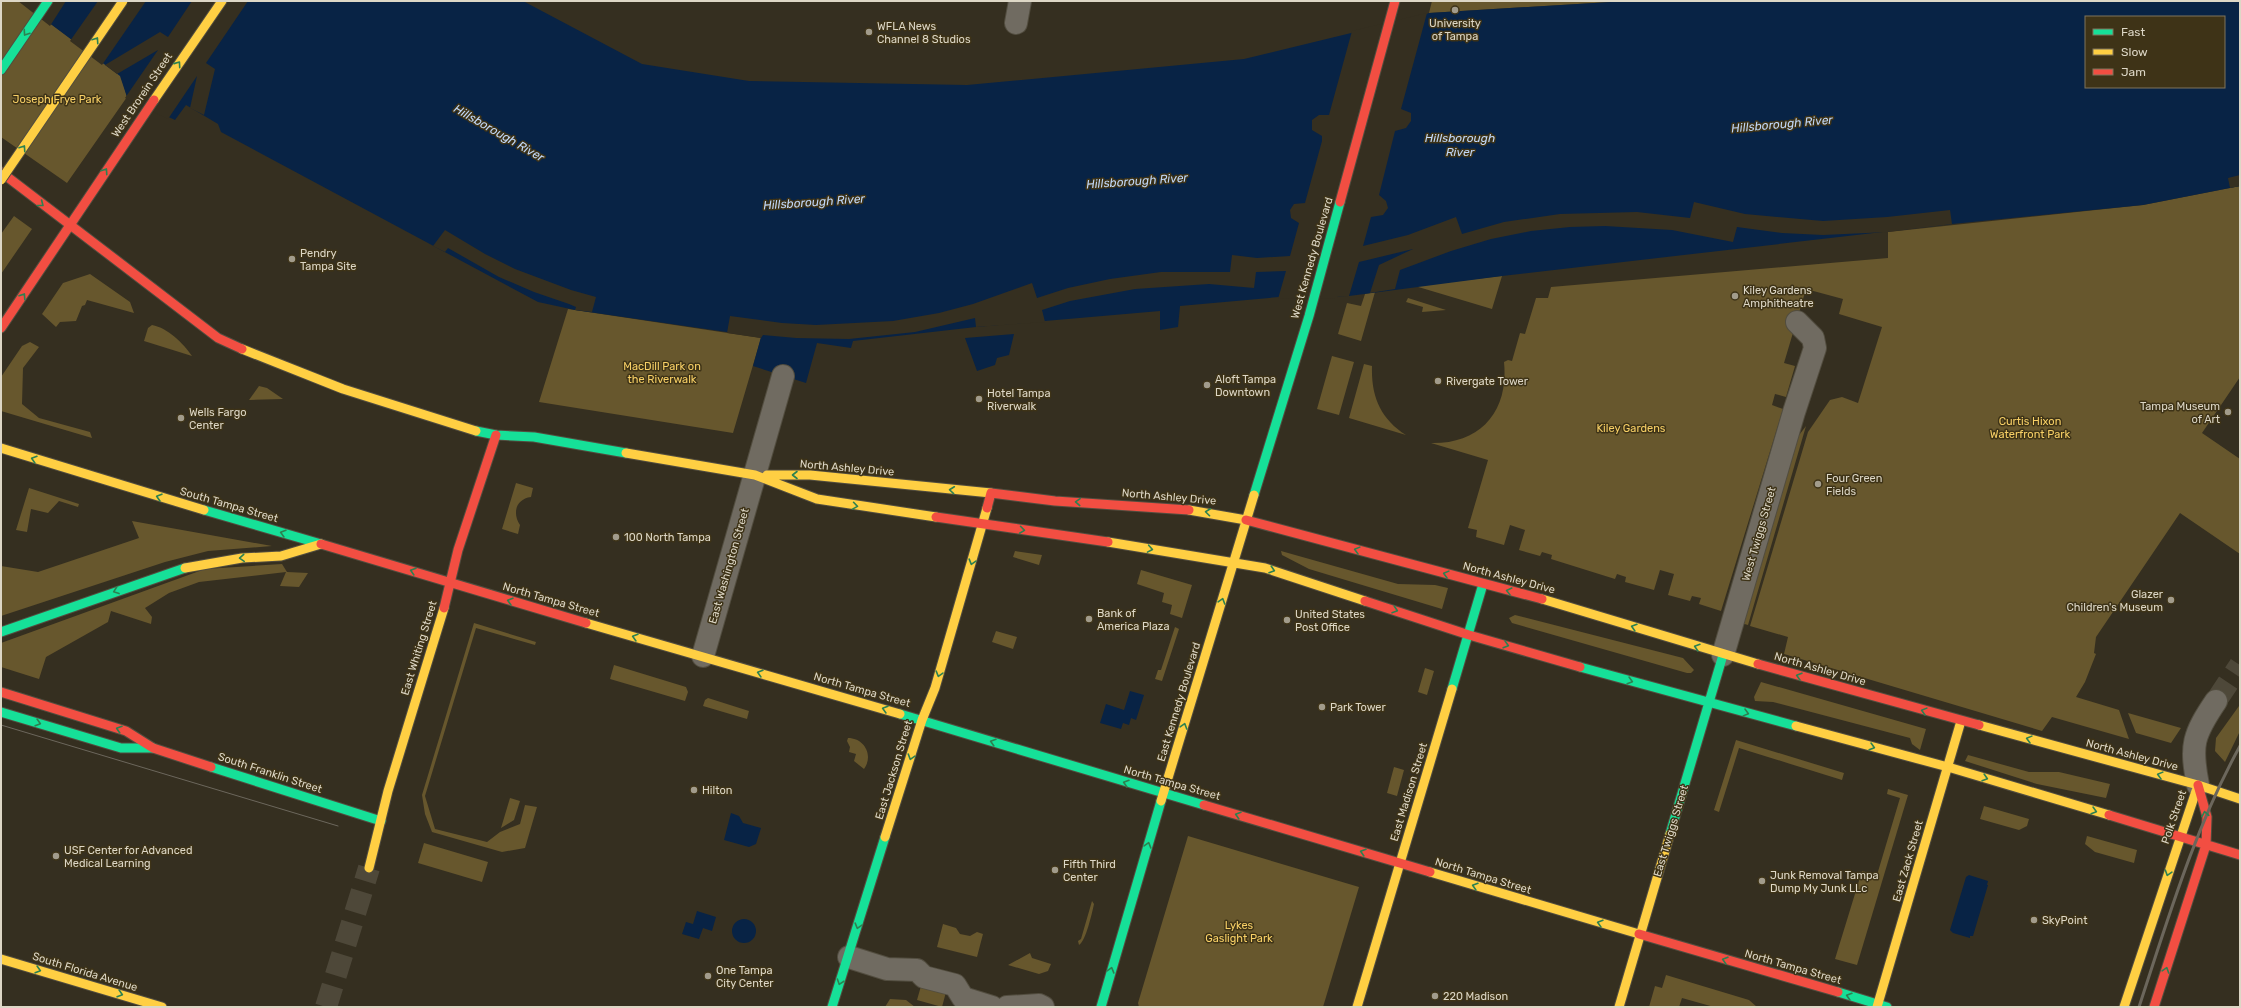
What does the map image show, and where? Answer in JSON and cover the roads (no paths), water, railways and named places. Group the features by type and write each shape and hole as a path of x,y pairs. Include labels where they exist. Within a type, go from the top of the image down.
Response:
{"main road":[{"path":"1,70 48,1"},
{"path":"1,180 123,1"},
{"name":"West Brorein Street","path":"1,328 69,224 222,1"},
{"name":"West Kennedy Boulevard","path":"1246,520 1309,316 1395,1"},
{"path":"1,172 218,338 254,356 335,386 472,430 496,435 534,437 754,475 817,500 1265,568 1469,635 1709,703 1948,767 2240,855"},
{"name":"East Whiting Street","path":"369,868 380,821 450,583 458,550 496,435"},
{"name":"South Tampa Street","path":"1,448 123,486 450,583"},
{"name":"North Ashley Drive","path":"754,475 810,475 991,493 1055,501 1170,507 1217,513 1558,603 1723,655 2198,785 2240,799"},
{"name":"East Jackson Street","path":"832,1007 849,957 922,720 935,688 991,493"},
{"name":"East Kennedy Boulevard","path":"1101,1007 1246,520"},
{"path":"1,632 181,569 236,558 281,556 321,544"},
{"name":"North Tampa Street","path":"450,583 922,720 1880,1006"},
{"name":"East Madison Street","path":"1357,1007 1483,584"},
{"name":"East Twiggs Street","path":"1619,1007 1639,934 1723,655"},
{"name":"South Franklin Street","path":"1,692 126,731 153,748 380,821"},
{"name":"South Franklin Street","path":"1,712 121,748 153,748"},
{"name":"East Zack Street","path":"1880,1006 1961,721"},
{"name":"Polk Street","path":"2124,1007 2198,785"},
{"name":"Polk Street","path":"2154,1007 2206,845 2207,818 2198,785"},
{"name":"South Florida Avenue","path":"1,959 162,1007"}],"street":[{"path":"1016,22 1020,1"},
{"name":"West Twiggs Street","path":"1723,655 1794,412 1815,348 1813,338 1797,322"},
{"name":"East Washington Street","path":"703,656 783,376"},
{"path":"2198,785 2192,758 2194,739 2216,701"},
{"path":"849,957 887,969 917,970 924,977 955,985 963,998 992,1007"},
{"path":"1007,1007 1040,1005 1043,1007"}],"water":[{"name":"Hillsborough River","path":"20,1 523,1 642,64 749,81 967,85 1244,59 1429,13 1627,1 2240,1 2240,186 2143,205 1952,224 1502,276 1349,296 1279,297 1180,306 1178,327 1160,330 1160,311 976,327 853,341 851,348 817,343 806,383 753,366 761,337 575,310 538,302 221,132 218,124 186,105 175,120 127,97 120,76"},
{"path":"1014,334 1009,355 997,358 995,365 977,371 965,338"},
{"path":"1130,691 1144,695 1136,720 1131,718 1129,725 1123,723 1121,729 1100,723 1106,704 1124,710"},
{"path":"731,813 739,816 743,823 761,828 756,844 749,847 724,840"},
{"path":"1969,875 1988,881 1973,936 1970,936 1970,938 1953,933 1950,930 1966,877"},
{"path":"697,911 716,917 712,931 703,928 699,939 682,934 686,922 693,924"},
{"path":"744,919 753,922 756,931 753,940 744,943 735,940 732,931 735,922"}],"tunnel":[{"path":"2216,701 2240,665"},
{"path":"326,1007 369,868"}],"tram line":[{"path":"1,725 338,826"}],"railway":[{"path":"2139,1007 2172,907 2196,841 2209,809 2240,746"}],"place":[{"name":"University of Tampa","path":"1455,10"},
{"name":"WFLA News Channel 8 Studios","path":"869,32"},
{"name":"Pendry Tampa Site","path":"292,259"},
{"name":"Kiley Gardens Amphitheatre","path":"1735,296"},
{"name":"Rivergate Tower","path":"1438,381"},
{"name":"Aloft Tampa Downtown","path":"1207,385"},
{"name":"Hotel Tampa Riverwalk","path":"979,399"},
{"name":"Tampa Museum of Art","path":"2228,412"},
{"name":"Wells Fargo Center","path":"181,418"},
{"name":"Four Green Fields","path":"1818,484"},
{"name":"100 North Tampa","path":"616,537"},
{"name":"Glazer Children's Museum","path":"2171,600"},
{"name":"Bank of America Plaza","path":"1089,619"},
{"name":"United States Post Office","path":"1287,620"},
{"name":"Park Tower","path":"1322,707"},
{"name":"Hilton","path":"694,790"},
{"name":"USF Center for Advanced Medical Learning","path":"56,856"},
{"name":"Fifth Third Center","path":"1055,870"},
{"name":"Junk Removal Tampa Dump My Junk LLc","path":"1762,881"},
{"name":"SkyPoint","path":"2034,920"},
{"name":"One Tampa City Center","path":"708,976"},
{"name":"220 Madison","path":"1435,996"}],"park label":[{"name":"Joseph Frye Park","path":"57,99"},
{"name":"MacDill Park on the Riverwalk","path":"662,372"},
{"name":"Curtis Hixon Waterfront Park","path":"2030,427"},
{"name":"Kiley Gardens","path":"1631,428"},
{"name":"Lykes Gaslight Park","path":"1239,931"}]}
